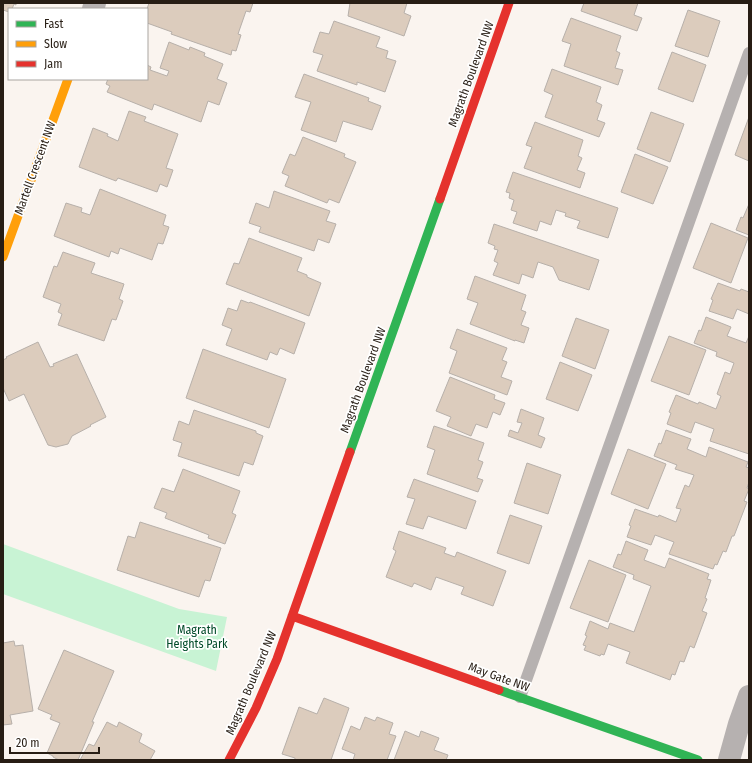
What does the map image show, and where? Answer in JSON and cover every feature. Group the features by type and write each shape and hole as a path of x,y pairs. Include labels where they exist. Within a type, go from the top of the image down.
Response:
{"street":[{"name":"Magrath Boulevard NW","path":"229,760 259,701 277,659 509,3"},
{"name":"Martell Crescent NW","path":"3,257 68,80"},
{"name":"May Gate NW","path":"292,616 698,760"},
{"path":"729,760 749,696"}],"lane":[{"path":"520,697 749,53"}],"green space":[{"name":"Magrath Heights Park","path":"3,544 179,609 227,617 216,671 3,594"}],"building":[{"path":"3,3 16,3 12,8 8,8 8,12 3,10"},
{"path":"149,3 253,3 250,12 246,11 238,34 241,35 236,51 232,50 231,55 171,34 172,32 148,23 147,8"},
{"path":"350,3 407,3 404,13 411,16 404,36 348,16"},
{"path":"584,3 638,3 634,15 642,18 637,31 581,11"},
{"path":"688,10 720,21 708,57 675,46"},
{"path":"571,18 621,36 616,51 620,53 615,68 623,70 618,85 564,66 571,44 562,41"},
{"path":"334,21 380,37 376,47 388,51 386,58 396,61 385,92 357,82 357,85 317,71 323,55 313,52 320,32 329,34"},
{"path":"169,42 189,50 190,47 205,53 204,56 223,64 217,79 227,83 219,105 208,101 201,122 154,104 152,110 107,92 110,86 106,84 108,80 148,80 148,66 151,67 150,70 167,76 169,71 160,68"},
{"path":"672,52 706,65 693,102 658,89"},
{"path":"552,69 601,87 596,102 602,105 597,120 605,123 599,137 545,117 553,95 544,91"},
{"path":"304,74 369,98 368,101 381,106 372,130 343,121 336,142 301,130 311,102 295,97"},
{"path":"129,111 146,117 144,121 178,134 166,168 173,170 167,187 160,184 157,192 118,178 116,181 79,167 93,128 108,134 107,136 118,141"},
{"path":"651,112 684,124 670,162 637,149"},
{"path":"749,117 749,161 735,155"},
{"path":"535,122 583,140 578,156 582,158 577,170 585,173 580,188 524,168 532,147 526,145"},
{"path":"303,137 345,154 344,157 356,162 339,203 329,199 327,203 285,186 289,176 282,173 290,154 295,156"},
{"path":"635,154 668,167 653,204 621,192"},
{"path":"513,172 618,208 608,238 577,228 580,221 565,216 566,213 556,210 551,225 540,221 537,231 513,223 517,212 511,210 514,200 509,198 510,193 506,192"},
{"path":"100,189 166,215 163,225 169,227 163,244 158,243 152,260 120,248 118,254 111,251 109,257 54,236 66,203 82,208 81,212 90,215"},
{"path":"274,191 330,211 326,221 336,224 329,243 318,239 314,251 259,232 261,227 249,223 256,203 269,208"},
{"path":"749,204 749,235 736,230 741,217 743,218"},
{"path":"711,223 748,238 731,283 693,268"},
{"path":"494,224 599,260 589,290 559,280 553,267 538,262 533,278 522,274 519,284 493,275 498,263 494,261 498,250 494,249 495,246 488,243"},
{"path":"249,238 302,258 297,271 321,283 309,316 226,284 234,263 239,264"},
{"path":"63,252 95,263 91,273 124,284 119,299 123,301 116,320 112,319 104,341 58,325 62,314 58,312 61,304 43,297 54,266 57,267"},
{"path":"475,276 526,295 521,310 526,312 521,325 529,328 524,343 470,324 478,303 467,299"},
{"path":"718,283 740,291 741,289 749,292 749,314 737,309 733,319 709,311 713,300 711,299"},
{"path":"241,300 305,323 294,354 280,348 277,355 270,352 267,360 226,345 232,329 222,325 228,308 237,311"},
{"path":"706,317 731,327 727,336 746,343 749,336 749,454 710,441 714,429 695,422 691,433 667,424 671,413 669,412 676,395 698,404 699,402 716,409 721,396 717,394 725,372 730,374 734,363 716,356 717,352 694,343 699,330 701,331"},
{"path":"576,318 609,330 595,369 562,356"},
{"path":"457,329 507,348 502,360 507,362 501,377 512,381 507,395 449,373 457,351 450,348"},
{"path":"669,336 706,350 689,395 651,381"},
{"path":"38,342 50,367 54,366 53,364 77,354 106,417 72,436 68,444 56,447 48,445 24,394 9,401 3,388 3,360 7,358 6,357"},
{"path":"203,349 286,379 269,428 186,398"},
{"path":"560,362 592,375 578,411 546,399"},
{"path":"450,377 495,395 494,399 505,403 500,415 493,412 487,428 476,424 471,436 447,426 451,417 436,411"},
{"path":"521,409 544,418 538,435 545,438 541,448 508,436 510,430 518,433 522,423 517,422"},
{"path":"194,410 256,431 256,433 263,436 253,465 244,462 239,476 178,456 182,443 173,440 179,421 189,425"},
{"path":"434,426 484,443 478,460 483,462 477,478 483,480 478,492 427,474 435,450 427,447"},
{"path":"666,430 691,439 687,449 706,457 709,447 748,462 746,467 749,468 749,482 747,488 749,489 744,501 747,502 726,552 723,551 717,565 715,564 713,569 669,554 674,542 655,535 651,545 627,537 631,526 629,525 635,509 658,517 659,515 676,522 681,509 676,508 685,485 689,487 694,475 675,469 677,465 654,456 659,443 661,444"},
{"path":"628,449 666,464 648,509 611,494"},
{"path":"527,463 561,475 548,514 514,503"},
{"path":"183,469 240,491 232,513 236,515 225,544 208,538 209,535 165,518 167,513 154,508 162,488 174,492"},
{"path":"414,479 476,501 466,529 428,516 423,529 406,524 415,499 407,497"},
{"path":"510,515 542,526 529,564 497,553"},
{"path":"140,522 221,548 210,581 205,580 199,597 117,570 128,536 135,538"},
{"path":"399,531 446,548 444,553 455,557 457,552 506,571 493,606 461,594 464,587 436,577 431,590 414,583 412,587 386,577 396,551 393,549"},
{"path":"626,541 648,550 644,560 665,568 669,558 709,574 707,579 711,580 705,598 707,599 702,611 707,613 694,648 690,646 684,662 680,661 675,675 672,674 670,680 626,663 630,652 608,644 604,655 601,654 600,656 584,650 586,646 583,645 587,636 585,635 590,621 608,629 610,623 634,632 651,586 633,579 634,575 613,567 618,554 621,555"},
{"path":"589,560 626,575 608,622 570,608"},
{"path":"14,641 15,646 23,645 33,711 10,715 12,724 3,725 3,643"},
{"path":"64,650 114,671 92,722 94,722 78,760 59,760 47,753 60,723 50,719 52,715 38,709"},
{"path":"324,698 349,708 331,760 295,760 295,758 282,754 299,707 317,714"},
{"path":"365,717 375,721 377,717 393,723 389,734 396,736 387,760 353,760 355,754 342,749 351,726 360,730"},
{"path":"107,722 117,727 119,722 142,734 139,742 155,751 150,760 80,760 89,744 94,746"},
{"path":"405,731 419,737 421,731 439,738 434,750 448,755 446,760 394,760"}],"traffic: fast":[{"path":"350,452 440,199"},
{"path":"499,690 698,760"}],"traffic: slow":[{"path":"3,257 68,80"}],"traffic: jam":[{"path":"440,199 509,3"},
{"path":"229,760 256,708 277,659 350,452"},
{"path":"292,616 499,690"}]}
